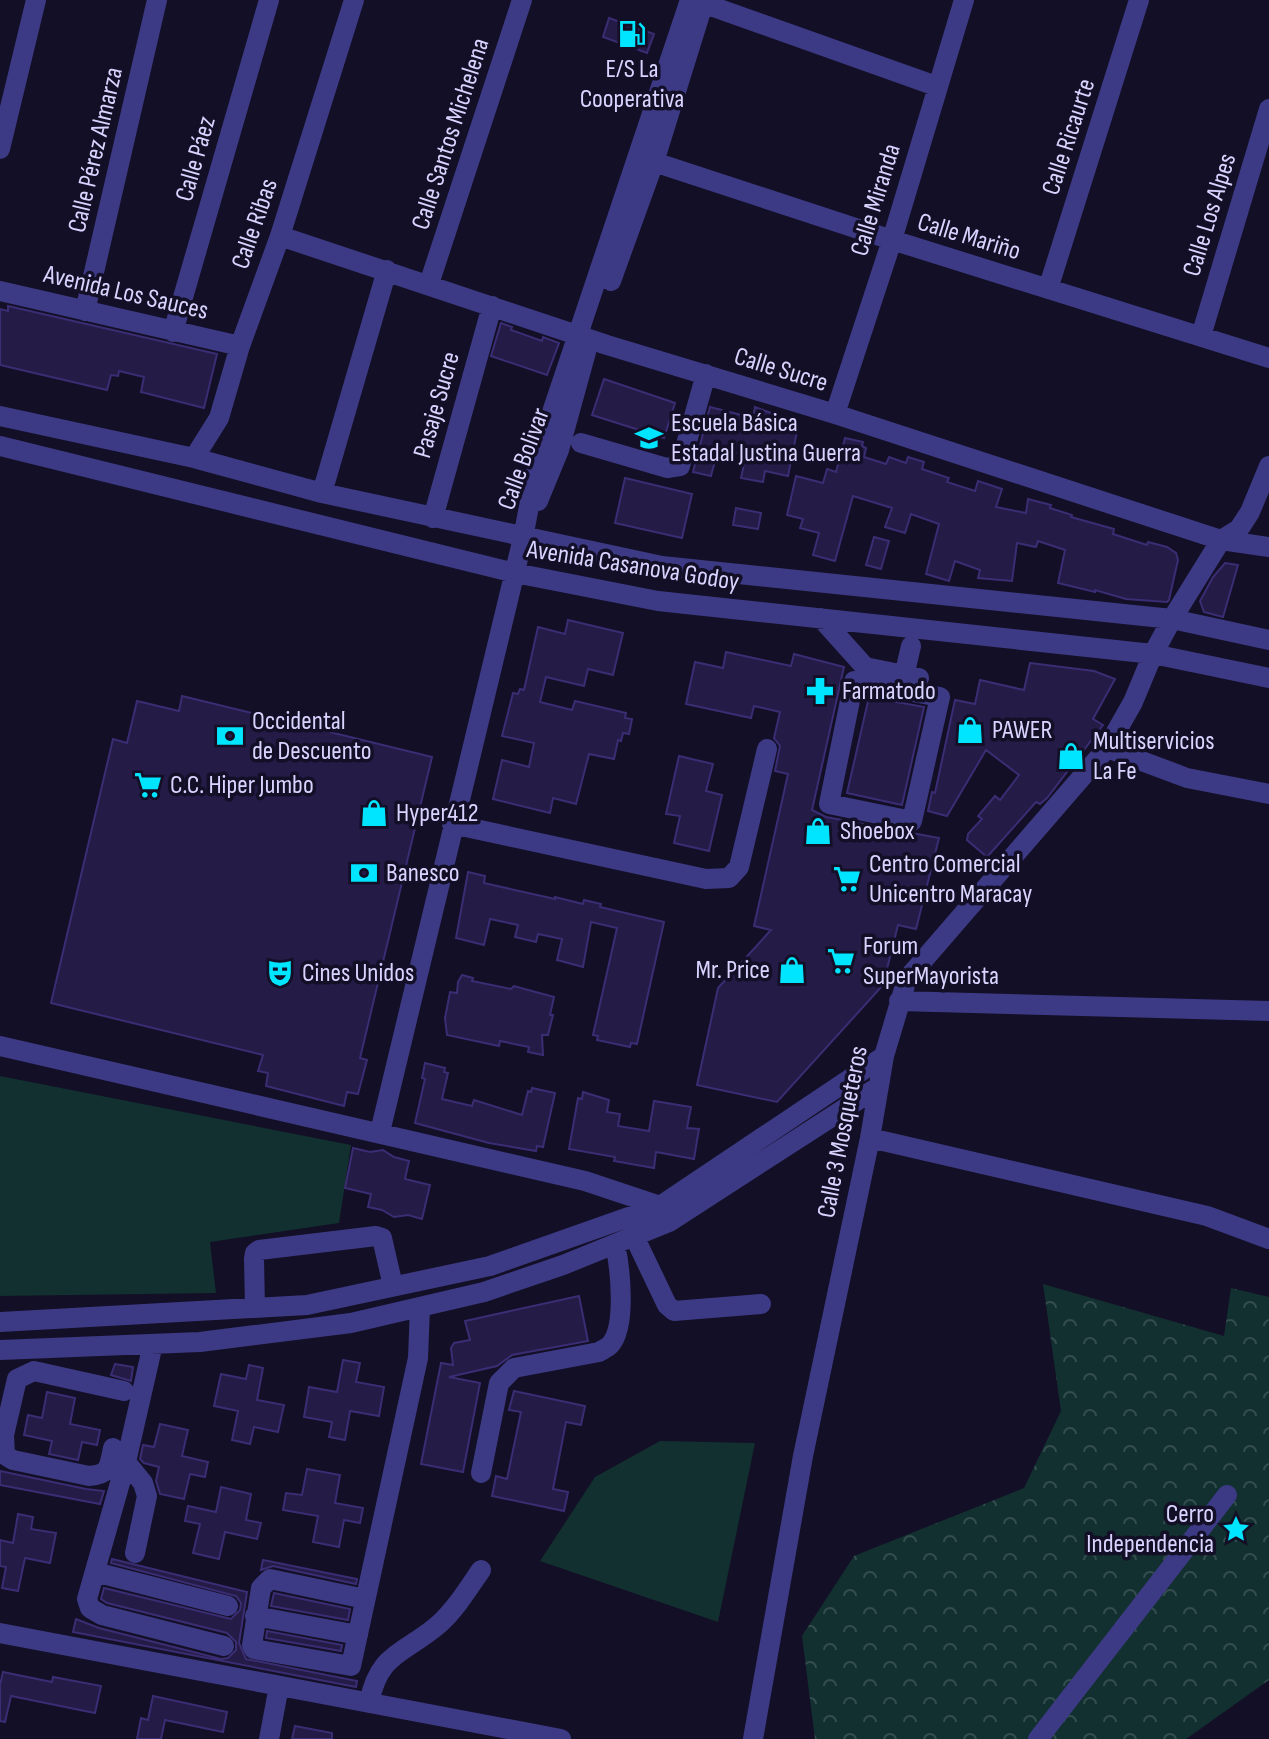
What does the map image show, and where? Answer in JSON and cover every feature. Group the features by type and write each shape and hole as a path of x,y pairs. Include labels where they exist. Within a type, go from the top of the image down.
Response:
{"street":[{"path":"0,149 36,0"},
{"name":"Calle Pérez Almarza","path":"85,311 157,0"},
{"name":"Calle Páez","path":"173,332 269,0"},
{"name":"Calle Ribas","path":"194,458 219,418 354,0"},
{"name":"Calle Santos Michelena","path":"429,284 522,0"},
{"name":"Calle Miranda","path":"835,414 892,240 964,0"},
{"name":"Calle Ricaurte","path":"1048,289 1139,0"},
{"path":"698,1 936,86"},
{"name":"Calle Bolivar","path":"584,338 654,162 698,1"},
{"name":"Calle Bolivar","path":"380,1132 523,538 559,450 584,338 698,1"},
{"name":"Calle Los Alpes","path":"1201,336 1269,109"},
{"name":"Calle Mariño","path":"654,162 1269,358"},
{"name":"Calle Sucre","path":"280,236 584,338 835,414 1221,540 1269,547"},
{"path":"322,493 387,270"},
{"name":"Avenida Los Sauces","path":"0,291 240,346"},
{"name":"Pasaje Sucre","path":"433,518 492,306"},
{"path":"581,443 667,468 680,466 706,374"},
{"name":"Avenida Casanova Godoy","path":"0,416 194,458 322,493 662,566 1172,619 1269,640"},
{"name":"Avenida Casanova Godoy","path":"0,446 515,573 658,601 1153,654 1269,678"},
{"name":"Calle 3 Mosqueteros","path":"753,1739 803,1456 870,1138 884,1056 907,979 1107,748 1133,702 1172,619 1221,540 1239,529 1250,512 1269,466"},
{"path":"821,618 865,667 908,673 940,697 912,821 829,804 854,681 908,673"},
{"path":"1107,748 1187,778 1269,794"},
{"path":"452,824 706,879 729,878 739,867 767,749"},
{"path":"899,1001 1269,1011"},
{"path":"0,1046 585,1181 664,1214"},
{"path":"0,1350 200,1342 351,1323 484,1292 625,1240 884,1056"},
{"path":"0,1322 307,1305 490,1266 664,1214 878,1087"},
{"path":"870,1138 1207,1216 1269,1239"},
{"path":"255,1308 254,1259 259,1250 376,1236 382,1238 393,1286"},
{"path":"625,1240 674,1311 761,1304"},
{"path":"481,1473 499,1383 506,1373 514,1368 599,1352 610,1345 616,1333 625,1240"},
{"path":"365,1599 270,1579 261,1588 252,1640 254,1649 351,1666 418,1358 420,1307"},
{"path":"153,1344 120,1455 87,1599 90,1608 102,1615 224,1646"},
{"path":"120,1455 101,1475 89,1476 13,1460 5,1455 2,1434 17,1379 26,1373 34,1371 124,1391"},
{"path":"120,1455 146,1489 135,1553"},
{"path":"1038,1739 1227,1495"},
{"path":"369,1703 374,1680 384,1665 437,1625 460,1601 481,1570"},
{"path":"95,1572 228,1606"},
{"path":"255,1616 358,1635"},
{"path":"0,1633 561,1739"},
{"path":"269,1739 279,1686"}],"green space":[{"path":"0,1076 351,1145 339,1223 210,1242 216,1293 0,1296"},
{"path":"1043,1284 1224,1336 1231,1288 1269,1297 1269,1680 1186,1739 815,1739 802,1636 854,1556 1024,1488 1061,1411"},
{"path":"660,1441 755,1443 718,1622 540,1561 595,1477"}],"building":[{"path":"609,18 654,34 647,53 603,37"},
{"path":"8,306 217,354 204,408 141,392 144,377 119,371 118,376 111,375 107,390 0,365 0,309 8,311"},
{"path":"501,323 542,341 543,337 559,343 547,375 491,356"},
{"path":"604,379 675,403 664,438 592,415"},
{"path":"710,407 753,418 755,407 776,415 775,421 798,426 788,476 765,471 763,482 741,478 746,455 718,449 711,476 693,472"},
{"path":"845,438 863,442 862,446 866,448 864,457 886,464 889,457 906,463 908,457 924,462 922,469 949,478 947,482 975,491 978,481 1002,489 996,507 1026,513 1028,499 1051,505 1050,508 1071,517 1114,529 1113,534 1147,545 1148,542 1167,547 1176,553 1178,560 1169,600 1126,599 1058,583 1065,550 1038,541 1036,547 1017,543 1012,581 978,578 980,570 955,561 949,581 926,574 939,524 911,514 905,533 885,527 892,508 853,496 835,561 813,555 819,533 800,528 803,519 787,515 796,476 823,483 827,469 836,472"},
{"path":"625,478 692,494 682,538 615,523"},
{"path":"736,508 761,513 758,529 733,525"},
{"path":"874,537 889,541 881,569 866,565"},
{"path":"1225,563 1238,565 1223,617 1204,612 1200,601"},
{"path":"568,620 623,633 613,675 588,669 584,686 546,677 540,702 572,710 575,701 626,713 625,718 632,719 629,734 623,733 621,741 618,740 614,759 589,754 576,804 553,798 550,813 493,799 502,760 529,767 534,743 502,736 513,693 524,690 538,627 565,634"},
{"name":"Centro Comercial Unicentro Maracay","path":"726,652 791,666 794,654 844,667 812,810 826,817 939,838 916,929 898,925 883,985 777,1102 697,1085 718,988 771,930 754,926 788,774 775,771 780,746 774,738 780,712 754,706 751,718 686,704 695,662 723,668"},
{"path":"1030,663 1094,671 1115,679 1093,719 1103,725 1047,798 1040,804 1036,802 987,857 967,840 968,834 982,819 978,816 995,796 1000,800 1019,775 986,750 947,816 928,811 932,792 935,793 955,700 975,704 980,680 1024,690"},
{"path":"182,696 432,757 360,1058 367,1060 358,1094 347,1092 344,1106 266,1086 268,1073 258,1071 263,1055 51,1003 113,739 127,743 137,701 179,711"},
{"name":"Centro Comercial Unicentro Maracay","path":"869,697 924,707 902,805 847,793"},
{"path":"679,756 713,764 706,791 722,795 709,851 674,843 680,816 666,814"},
{"path":"468,872 485,876 484,883 583,904 584,900 601,904 600,907 664,922 637,1044 631,1043 630,1047 597,1040 598,1036 593,1035 617,928 591,922 583,967 557,960 562,939 538,934 536,942 515,937 518,925 490,919 484,945 456,938"},
{"path":"462,975 473,978 472,981 511,989 514,986 554,997 548,1035 542,1035 543,1055 528,1052 529,1047 500,1041 499,1046 447,1035 445,1018 450,992 457,993"},
{"path":"425,1063 445,1068 444,1072 448,1073 442,1099 472,1106 474,1100 522,1115 528,1091 531,1092 532,1088 555,1093 543,1147 537,1146 536,1151 489,1143 415,1123 425,1079 422,1078"},
{"path":"583,1092 609,1100 607,1112 620,1114 618,1126 649,1131 654,1101 691,1107 687,1128 699,1129 694,1159 656,1152 654,1168 569,1149 578,1098 582,1099"},
{"path":"353,1148 370,1152 383,1150 409,1161 405,1179 430,1185 422,1219 408,1215 394,1217 368,1207 371,1194 345,1188"},
{"path":"579,1296 588,1341 512,1355 497,1366 449,1377 480,1383 463,1472 421,1464 441,1363 453,1365 451,1348 454,1343 470,1340 465,1321"},
{"path":"343,1360 360,1363 356,1382 384,1387 379,1416 350,1411 345,1440 329,1437 332,1422 304,1417 309,1387 337,1392"},
{"path":"115,1364 133,1367 131,1381 111,1375"},
{"path":"249,1365 263,1368 257,1400 284,1405 278,1432 254,1427 250,1444 232,1440 238,1411 214,1406 221,1374 246,1379"},
{"path":"514,1391 585,1406 581,1425 566,1422 553,1489 568,1492 564,1511 492,1496 496,1476 507,1479 521,1412 509,1410"},
{"path":"47,1392 75,1398 70,1424 100,1430 97,1445 82,1442 78,1460 49,1454 52,1441 24,1435 28,1415 42,1418"},
{"path":"160,1424 188,1430 182,1456 208,1462 205,1477 190,1474 184,1499 160,1494 156,1481 159,1467 140,1459 143,1445 154,1447"},
{"path":"307,1469 340,1475 335,1503 363,1508 360,1523 344,1520 339,1547 313,1542 318,1516 283,1510 286,1493 302,1495"},
{"path":"0,1471 104,1491 100,1504 0,1485"},
{"path":"221,1487 251,1494 246,1520 261,1523 257,1539 225,1532 219,1559 193,1553 200,1524 185,1521 188,1506 216,1512"},
{"path":"18,1514 33,1517 31,1529 56,1533 50,1563 25,1558 18,1591 2,1588 6,1567 0,1566 0,1540 13,1543"},
{"path":"112,1559 247,1592 239,1643 246,1659 357,1681 356,1687 73,1632 76,1619 99,1628 221,1659 228,1658 236,1650 236,1642 227,1633 101,1599 104,1588 231,1619 240,1610 241,1603 236,1596 111,1563"},
{"path":"263,1560 357,1579 356,1584 273,1566 261,1570"},
{"path":"274,1593 350,1609 348,1620 271,1606"},
{"path":"267,1631 342,1645 341,1651 266,1638"},
{"path":"3,1672 52,1682 53,1677 101,1686 95,1713 11,1696 5,1722 0,1721"},
{"path":"153,1696 227,1712 223,1732 165,1720 161,1739 137,1739 141,1718 148,1720"},
{"path":"295,1726 332,1733 332,1739 292,1739"}],"place":[{"name":"E/S La Cooperativa","path":"632,34"},
{"name":"Escuela Básica Estadal Justina Guerra","path":"649,438"},
{"name":"Farmatodo","path":"820,691"},
{"name":"PAWER","path":"970,730"},
{"name":"Occidental de Descuento","path":"230,736"},
{"name":"Multiservicios La Fe","path":"1071,756"},
{"name":"C.C. Hiper Jumbo","path":"148,785"},
{"name":"Hyper412","path":"374,813"},
{"name":"Shoebox","path":"818,831"},
{"name":"Banesco","path":"364,873"},
{"name":"Centro Comercial Unicentro Maracay","path":"847,879"},
{"name":"Forum SuperMayorista","path":"841,961"},
{"name":"Mr. Price","path":"792,970"},
{"name":"Cines Unidos","path":"280,973"},
{"name":"Cerro Independencia","path":"1236,1529"}]}
